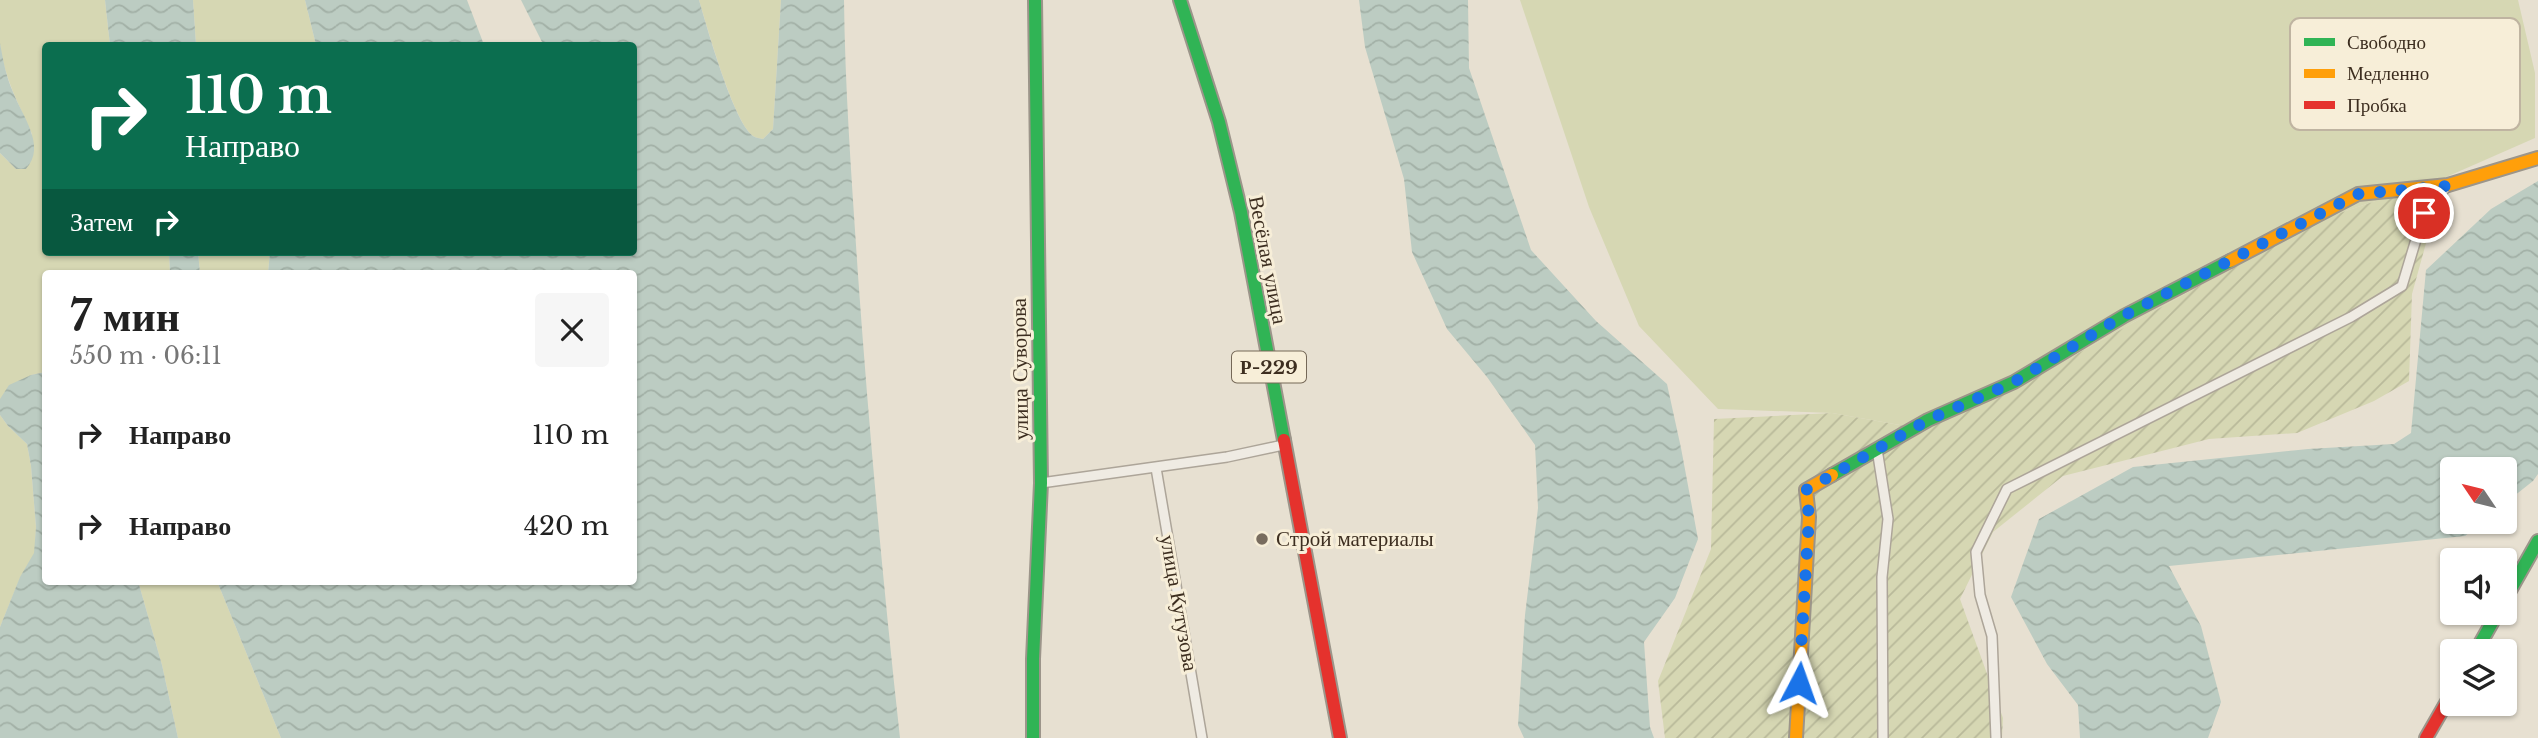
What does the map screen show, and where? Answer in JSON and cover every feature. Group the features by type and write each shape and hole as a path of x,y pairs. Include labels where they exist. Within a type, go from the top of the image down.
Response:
{"street":[{"name":"улица Суворова","path":"1033,738 1033,659 1041,483 1035,0"},
{"name":"Весёлая улица","path":"1180,0 1219,122 1241,212 1340,738"},
{"path":"1796,738 1809,517 1806,490 1928,420 2014,382 2123,316 2358,194 2448,186 2538,158"},
{"path":"1996,738 1992,636 1980,595 1976,552 2007,489 2339,323 2402,286 2424,213 2448,186"},
{"path":"1041,483 1156,468 1283,445"},
{"path":"1877,449 1888,519 1881,578 1883,738"},
{"name":"улица Кутузова","path":"1156,468 1202,738"},
{"path":"2517,578 2538,541"},
{"path":"2426,738 2440,714"}],"green space":[{"path":"0,0 105,0 110,42 42,42 42,256 169,256 170,270 42,270 42,373 31,375 0,411 0,153 16,169 32,134 13,91 0,45"},
{"path":"193,0 305,0 315,42 196,42"},
{"path":"699,0 781,0 773,129 763,139 753,136 737,112"},
{"path":"1520,0 2518,0 2535,73 2535,138 2444,178 2316,221 2075,355 1911,427 1832,413 1718,409 1639,326 1589,207"},
{"path":"2444,178 2412,294 2409,381 2374,401 2297,433 2209,439 2063,476 1993,532 1960,599 2003,718 2002,738 1665,738 1658,681 1711,549 1714,419 1832,413 1911,427 2075,355 2316,221"},
{"path":"198,256 270,256 268,270 200,270"},
{"path":"0,415 27,444 36,527 35,553 20,578 0,627"},
{"path":"139,585 219,585 281,738 178,738 162,665"}],"water":[{"path":"105,0 193,0 196,42 110,42"},
{"path":"305,0 467,0 483,42 315,42"},
{"path":"521,0 699,0 737,112 753,136 763,139 773,129 781,0 844,0 849,138 862,333 900,738 281,738 219,585 637,585 637,270 268,270 270,256 637,256 637,42 542,42"},
{"path":"1359,0 1468,0 1469,68 1531,250 1596,321 1667,384 1698,539 1675,598 1644,642 1650,727 1654,738 1524,738 1518,725 1525,615 1538,508 1535,445 1487,377 1447,329 1412,252 1404,179 1365,47"},
{"path":"0,43 8,80 31,131 34,151 26,169 16,169 0,153"},
{"path":"2538,181 2538,474 2533,481 2517,494 2517,457 2440,457 2440,534 2468,534 2465,536 2169,566 2201,626 2221,702 2208,738 2080,738 2078,705 2047,664 2011,597 2039,519 2133,467 2308,449 2394,444 2411,433 2426,270 2491,209"},
{"path":"169,256 198,256 200,270 170,270"},
{"path":"42,373 42,585 139,585 162,665 178,738 0,738 0,627 20,577 34,553 36,527 27,444 0,415 0,399 9,385"}],"traffic: fast":[{"path":"1033,738 1033,659 1041,483 1035,0"},
{"path":"1180,0 1219,122 1241,212 1284,440"},
{"path":"1832,475 1928,420 2014,382 2124,316 2230,261"},
{"path":"2517,578 2538,541"},
{"path":"2483,639 2491,625"}],"traffic: slow":[{"path":"2230,261 2358,194 2448,185 2538,158"},
{"path":"1796,738 1809,517 1806,490 1832,475"}],"traffic: jam":[{"path":"1284,440 1340,738"},
{"path":"2426,738 2440,714"}],"place":[{"name":"Строй материалы","path":"1262,539"}],"route":[{"path":"1799,683 1809,517 1806,490 1928,420 2014,382 2123,316 2358,194 2448,186 2424,213"}]}
